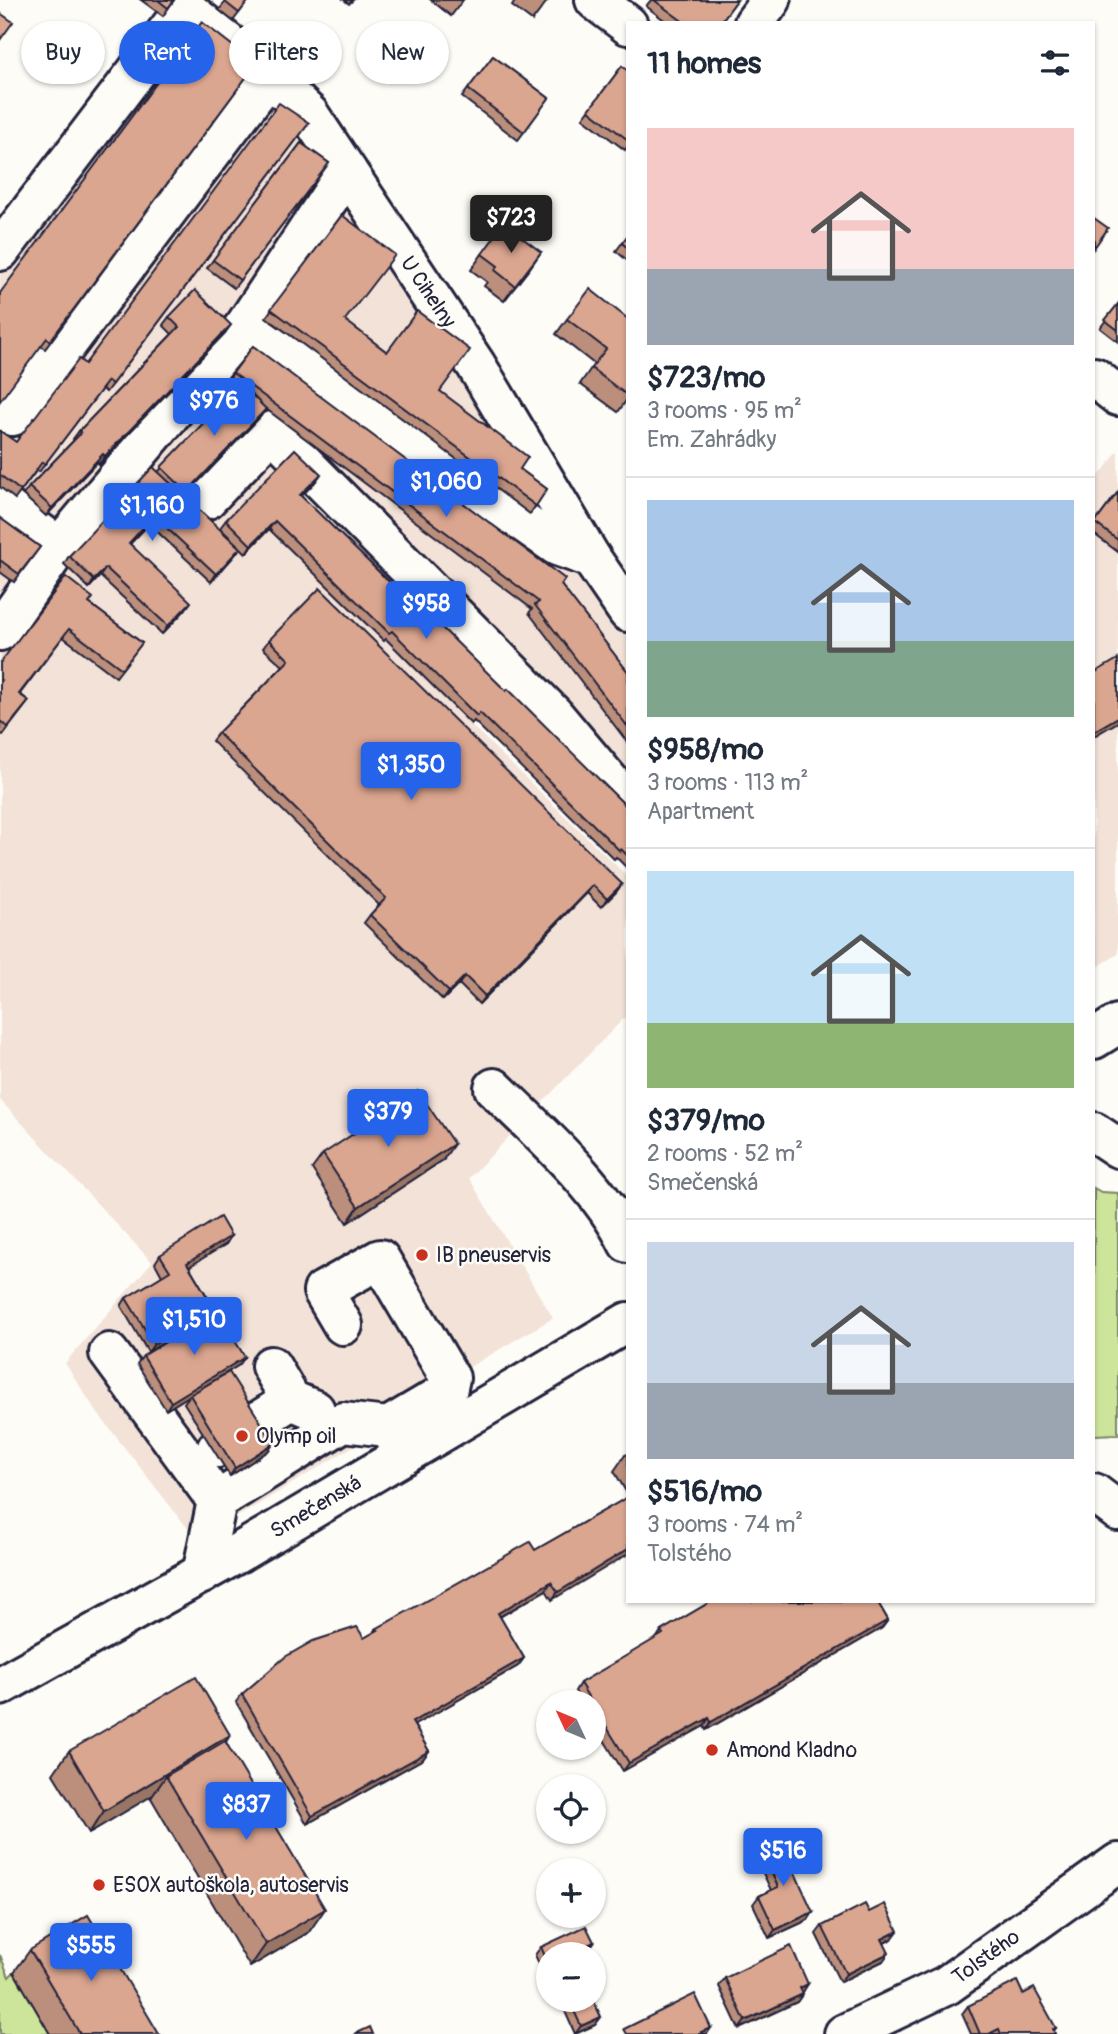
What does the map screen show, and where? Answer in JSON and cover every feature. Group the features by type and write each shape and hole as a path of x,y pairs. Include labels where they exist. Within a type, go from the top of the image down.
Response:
{"street":[{"path":"595,0 626,23"},
{"path":"755,21 771,0"},
{"name":"U Cihelny","path":"0,251 186,8 229,43"},
{"path":"13,416 263,84"},
{"name":"U Cihelny","path":"277,84 309,114 476,365 591,558 626,609"},
{"path":"0,631 59,547 244,327 347,171"},
{"path":"244,327 557,546 591,558"},
{"path":"1095,378 1118,396"},
{"path":"207,499 272,431 554,715 626,801"},
{"path":"0,503 59,547"},
{"path":"1095,1038 1118,1024"},
{"path":"494,1088 564,1157 618,1223 626,1239"},
{"path":"1095,1133 1118,1148"},
{"path":"271,1366 291,1400 396,1441 447,1392 450,1378 380,1259 323,1291 343,1325"},
{"name":"Smečenská","path":"0,1686 202,1574 396,1441 626,1322"},
{"path":"110,1353 217,1501 202,1574"},
{"path":"192,1464 291,1400"},
{"path":"217,1501 343,1422"},
{"path":"1095,1494 1118,1511"},
{"name":"Tolstého","path":"844,2034 947,1985 1118,1863"}],"shaded area":[{"path":"205,0 233,21 229,21 229,84 274,84 626,632 626,867 616,857 614,859 474,722 471,725 626,875 626,1016 469,1178 553,1318 415,1399 378,1431 249,1510 196,1539 96,1411 65,1363 152,1262 0,1100 0,229 130,84 215,84 215,21 186,21"},
{"path":"1118,451 1118,954 1095,968 1095,482"}],"green space":[{"path":"1095,1189 1101,1192 1118,1193 1118,1434 1095,1435"},
{"path":"0,1955 9,1977 14,1972 50,2034 0,2034"}],"building":[{"path":"158,0 174,0 168,8"},
{"path":"249,0 239,13 225,2"},
{"path":"654,0 737,0 721,21 682,21"},
{"path":"0,13 13,22 0,40"},
{"path":"215,32 229,43 229,84 241,84 50,341 47,338 0,401 0,293 156,84 215,84"},
{"path":"493,56 549,98 524,132 468,89"},
{"path":"622,66 626,69 626,138 589,110"},
{"path":"279,103 309,123 112,384 108,381 21,491 0,475 0,431 16,442 79,359 85,364"},
{"path":"301,143 329,163 240,280 213,260"},
{"path":"342,215 395,255 345,320 387,352 417,311 470,350 440,391 528,457 520,469 547,489 536,506 271,309"},
{"path":"1095,219 1108,228 1095,247"},
{"path":"504,224 541,252 515,286 495,270 498,266 482,254"},
{"path":"590,289 626,317 626,394 591,368 606,349 567,319"},
{"path":"195,290 231,325 52,508 29,487 179,327 169,317"},
{"path":"1118,304 1118,330 1105,320"},
{"path":"253,346 565,579 561,585 626,669 626,724 535,605 539,602 233,373"},
{"path":"241,384 266,409 187,492 161,467"},
{"path":"295,449 321,474 300,495 415,607 418,604 506,691 508,689 626,806 626,854 480,713 477,716 392,631 389,633 275,521 251,545 226,520"},
{"path":"153,467 240,548 216,574 154,516 129,543 191,602 168,626 106,568 94,580 69,556"},
{"path":"1118,492 1118,540 1095,523"},
{"path":"0,518 40,547 19,574 0,560"},
{"path":"66,577 93,598 89,603 142,643 122,669 69,629 19,694 29,701 8,727 0,721 0,663"},
{"path":"320,588 622,884 607,899 593,885 485,996 465,976 449,992 370,915 386,898 218,733 289,660 269,640"},
{"path":"1118,659 1118,717 1095,730 1095,672"},
{"path":"418,1091 454,1144 358,1207 323,1154"},
{"path":"220,1217 231,1236 187,1263 214,1308 154,1344 126,1298 170,1271 160,1255"},
{"path":"216,1311 245,1357 171,1402 143,1356"},
{"path":"229,1372 274,1443 235,1468 190,1395"},
{"path":"626,1498 626,1550 558,1592 551,1582 498,1613 524,1658 412,1722 429,1751 312,1816 242,1694 285,1657 313,1641 357,1627 364,1638 530,1542 535,1550"},
{"path":"709,1603 878,1603 888,1620 711,1722 709,1718 629,1763 606,1726 606,1690 584,1690 580,1683 663,1634 661,1631"},
{"path":"196,1677 230,1735 104,1811 69,1751"},
{"path":"225,1741 325,1909 266,1944 166,1776"},
{"path":"778,1836 813,1912 775,1930 759,1896 778,1887 759,1844"},
{"path":"865,1904 869,1912 885,1904 898,1931 882,1939 889,1953 846,1974 822,1926"},
{"path":"88,1915 159,2034 80,2034 30,1950"},
{"path":"587,1928 594,1942 552,1942"},
{"path":"791,1946 808,1984 800,1988 803,1994 745,2021 725,1978"},
{"path":"1017,1981 1023,1994 1034,1988 1056,2028 1053,2029 1055,2034 1001,2034 999,2029 989,2034 980,2034 968,2006"},
{"path":"695,1994 711,2028 701,2032 702,2034 627,2034 624,2029"},
{"path":"575,2012 599,2012 601,2017 581,2026"},
{"path":"370,2027 373,2034 355,2034"}],"place":[{"name":"IB pneuservis","path":"422,1255"},
{"name":"Olymp oil","path":"242,1436"},
{"name":"Amond Kladno","path":"712,1750"},
{"name":"ESOX autoškola, autoservis","path":"99,1885"}]}
